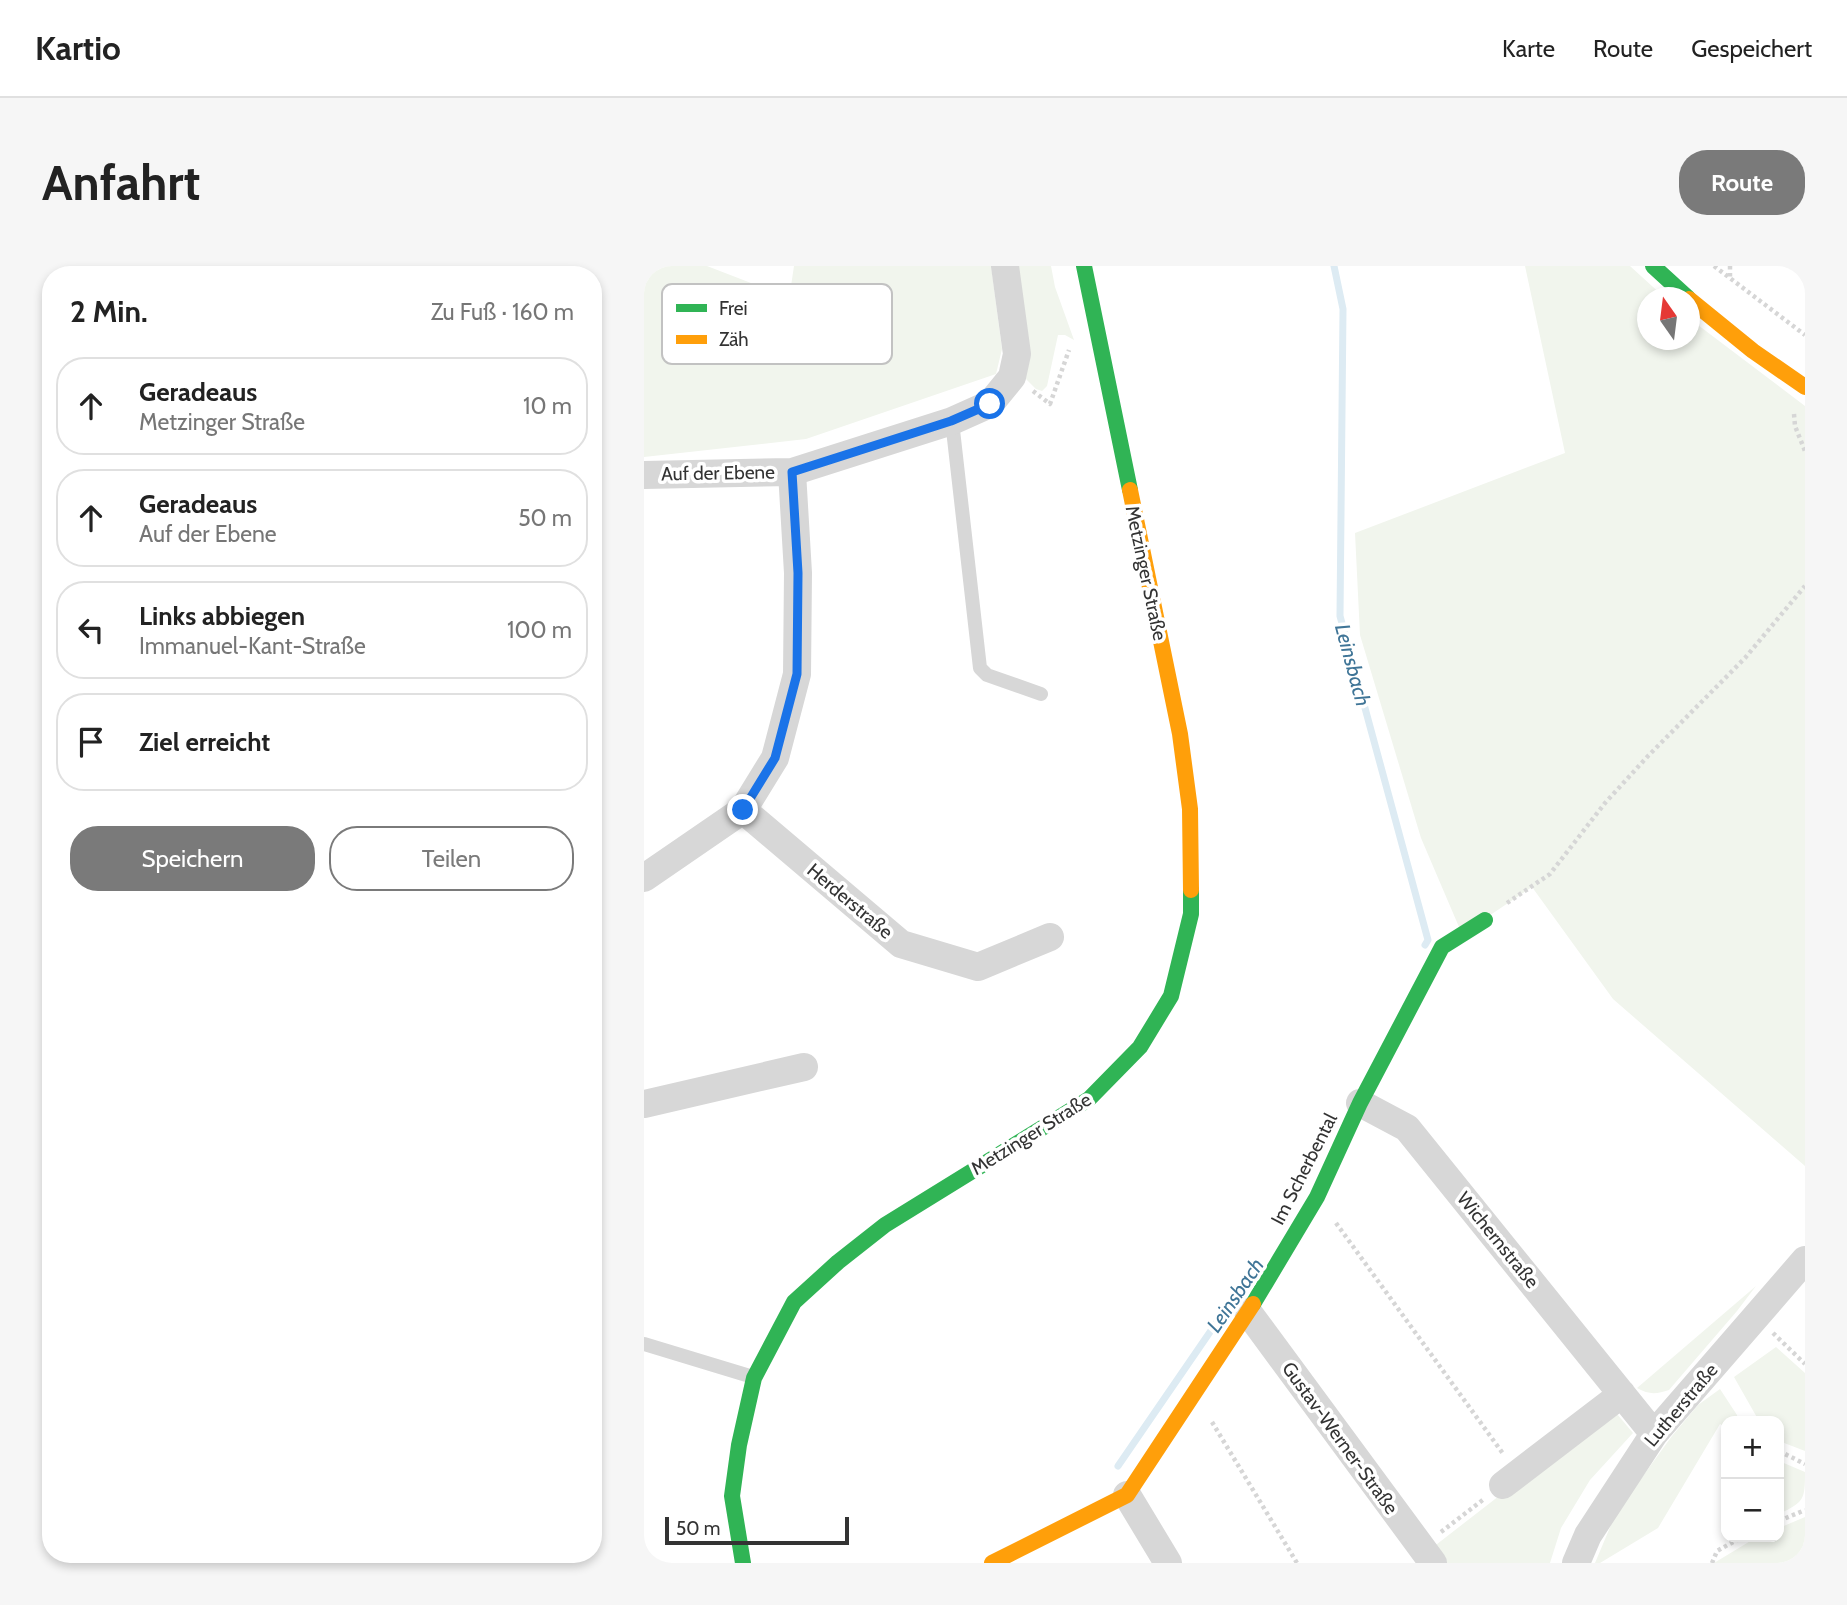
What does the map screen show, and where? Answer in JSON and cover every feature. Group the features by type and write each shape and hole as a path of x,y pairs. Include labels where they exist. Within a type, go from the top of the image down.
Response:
{"main road":[{"name":"Metzinger Straße","path":"743,1563 732,1496 739,1445 754,1378 794,1302 885,1225 1089,1099 1140,1047 1171,996 1191,914 1190,809 1180,734 1084,266"},
{"path":"1653,266 1677,287"},
{"path":"1700,307 1754,351 1805,387"},
{"name":"Im Scherbental","path":"998,1562 1127,1494 1248,1312 1317,1197 1360,1103 1442,947 1485,920"}],"street":[{"path":"951,421 990,404 1012,377 1017,354 1005,266"},
{"name":"Auf der Ebene","path":"644,475 792,472 951,421"},
{"path":"644,878 743,810 775,758 797,674 798,573 792,472"},
{"name":"Herderstraße","path":"743,810 901,944 978,967 1050,937"},
{"path":"644,1104 804,1067"},
{"name":"Wichernstraße","path":"1360,1103 1407,1128 1654,1434"},
{"name":"Lutherstraße","path":"1576,1563 1588,1535 1654,1434 1805,1260"},
{"name":"Gustav-Werner-Straße","path":"1248,1312 1427,1555"},
{"path":"1510,1480 1622,1394"},
{"path":"1127,1494 1168,1563"}],"lane":[{"path":"951,421 980,668 987,675 1041,694"},
{"path":"644,1345 754,1378"}],"path":[{"path":"1714,266 1805,335"},
{"path":"1730,266 1730,279"},
{"path":"1012,377 1050,404 1071,345 1103,367"},
{"path":"1485,920 1550,874 1605,803 1745,658 1805,586"},
{"path":"1317,1197 1510,1480 1427,1555"},
{"path":"1756,1317 1805,1363"},
{"path":"1194,1391 1297,1563"},
{"path":"1784,1454 1805,1464"},
{"path":"1784,1519 1805,1510"},
{"path":"1712,1563 1717,1551 1733,1542"}],"shaded area":[{"path":"644,266 707,266 751,283 764,284 662,284 662,364 892,364 892,284 791,284 794,266 991,266 1002,349 996,374 806,439 644,457"},
{"path":"1017,266 1051,266 1055,287 1074,340 1058,335 1047,386 1042,391 1026,379"},
{"path":"1525,266 1630,266 1653,287 1637,287 1637,350 1700,350 1700,327 1805,406 1805,1166 1613,999 1532,887 1462,934 1421,838 1360,635 1355,533 1565,453"},
{"path":"1756,1286 1669,1390 1653,1393 1637,1388"},
{"path":"1776,1347 1805,1373 1805,1451 1784,1443 1784,1416 1756,1416 1734,1377"},
{"path":"1720,1389 1737,1416 1721,1416 1721,1424 1658,1528 1600,1563 1595,1563 1616,1513 1698,1405"},
{"path":"1612,1408 1633,1433 1590,1480 1561,1528 1550,1563 1441,1563 1432,1548"},
{"path":"1784,1463 1805,1472 1803,1494 1794,1506 1784,1511"},
{"path":"1805,1517 1805,1563 1714,1563 1749,1542 1784,1542 1784,1526"}],"waterway":[{"name":"Leinsbach","path":"1334,266 1343,309 1340,616 1428,940 1425,945"},
{"name":"Leinsbach","path":"1118,1466 1245,1281"}],"traffic: fast":[{"path":"1084,266 1130,490"},
{"path":"1653,266 1676,287"},
{"path":"743,1563 732,1496 739,1445 754,1378 794,1302 838,1262 885,1225 1089,1099 1140,1047 1171,996 1191,914 1191,890"},
{"path":"1253,1304 1317,1197 1360,1103 1442,947 1485,920"}],"traffic: slow":[{"path":"1700,308 1753,351 1805,387"},
{"path":"1130,490 1180,734 1190,809 1191,890"},
{"path":"992,1563 1127,1495 1253,1304"}],"route":[{"path":"743,810 775,758 797,674 798,573 792,472 951,421 990,404"}]}
